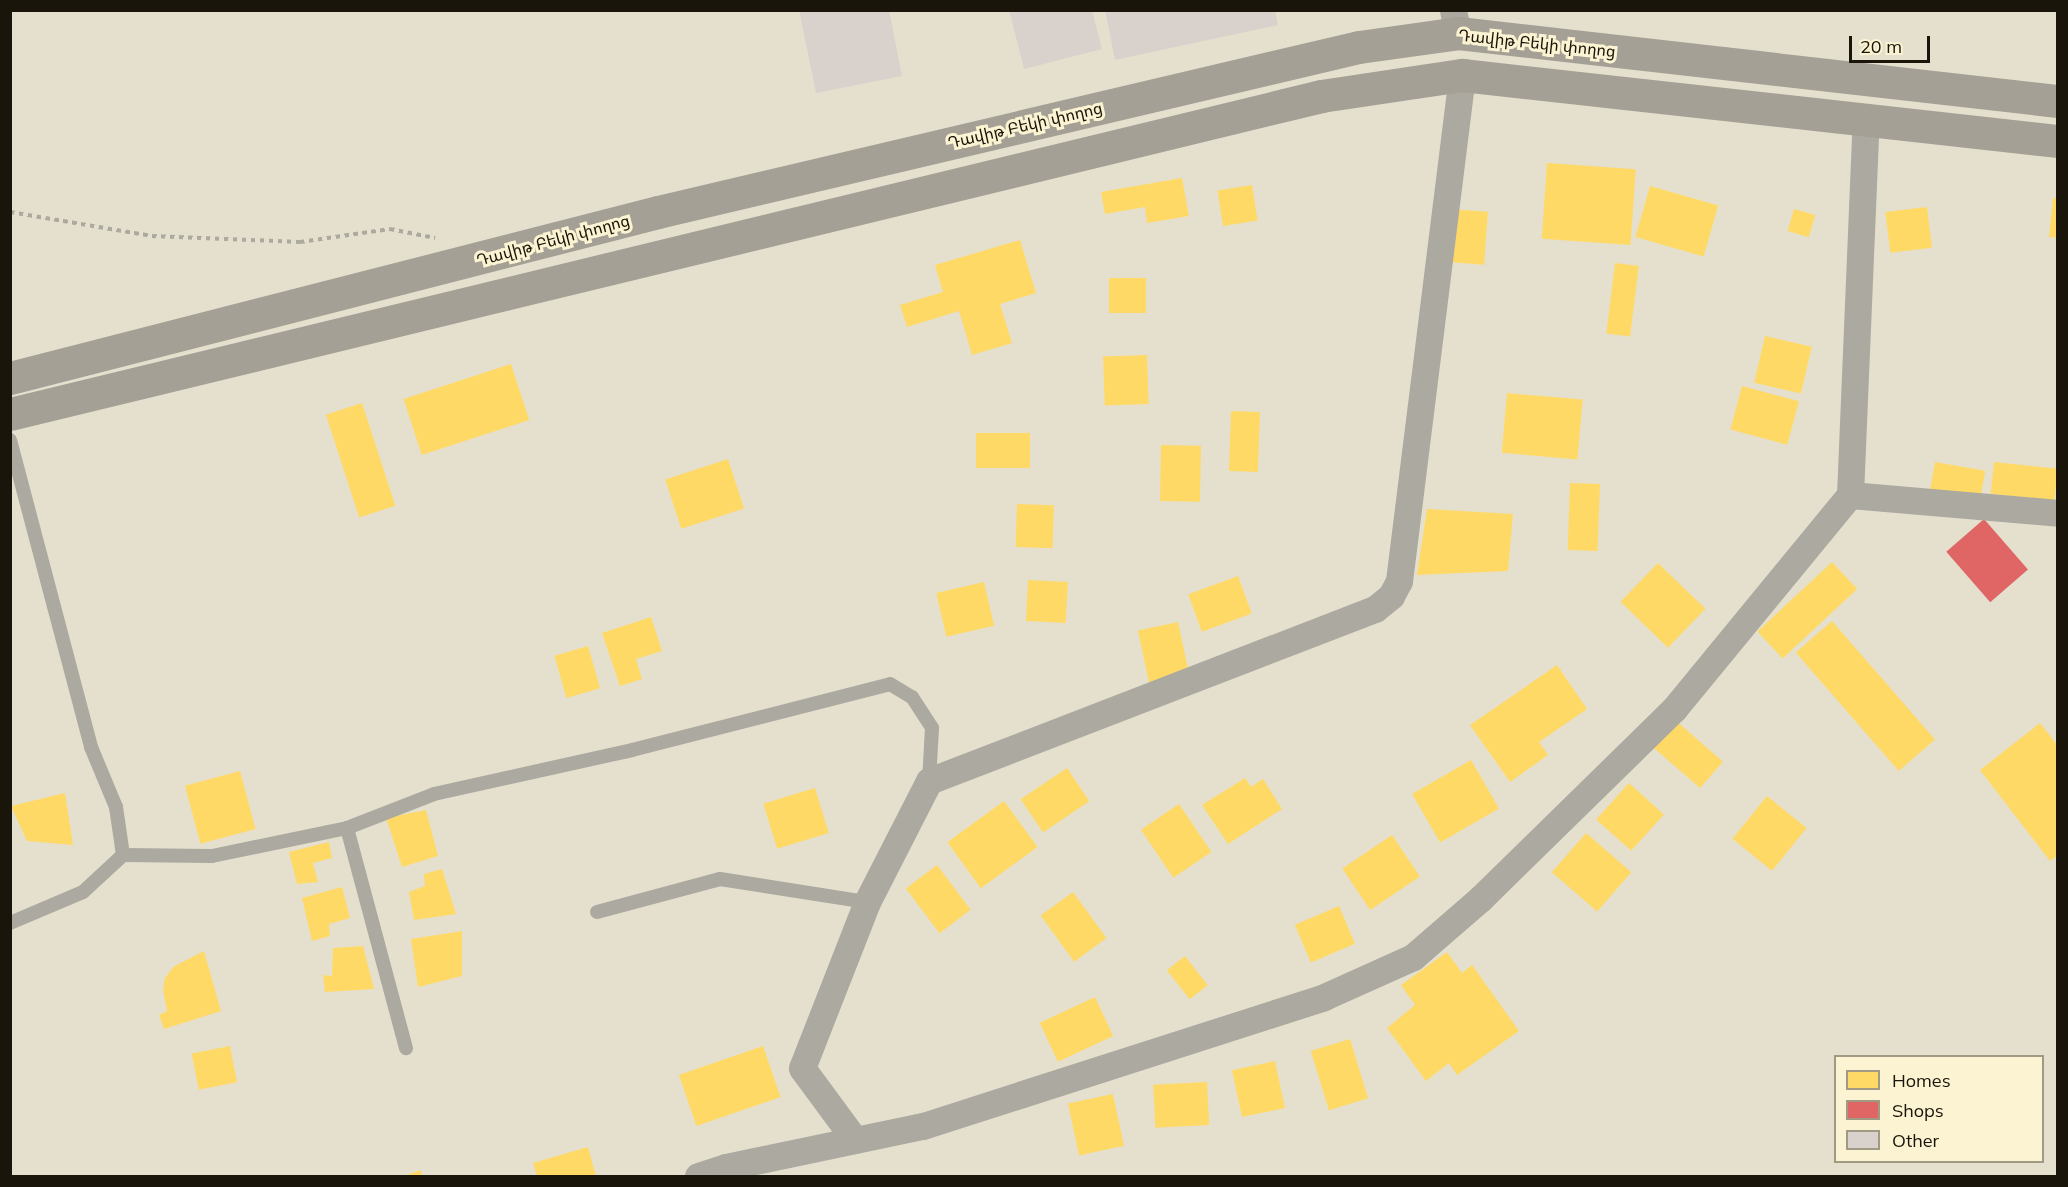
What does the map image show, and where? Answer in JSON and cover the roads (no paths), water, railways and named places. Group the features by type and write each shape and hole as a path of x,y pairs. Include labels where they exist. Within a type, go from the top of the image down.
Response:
{"main road":[{"name":"Դավիթ Բեկի փողոց","path":"10,378 474,261 658,212 1359,47 1455,22 1871,79 2058,101"},
{"path":"10,414 1321,96 1462,75 2058,141"},
{"path":"1866,118 1871,79"},
{"path":"258,316 266,352"}],"street":[{"path":"855,1140 802,1068 867,902 929,781 1375,609 1391,596 1400,581 1462,75"},
{"path":"698,1176 923,1126 1324,997 1413,957 1480,899 1674,709 1850,495 1866,118"},
{"path":"1850,495 2058,513"}],"lane":[{"path":"10,440 91,747 116,807 123,855"},
{"path":"10,923 83,892 123,855 212,856 347,828 434,794 632,750 890,684 912,696 932,728 929,781"},
{"path":"347,828 406,1048"},
{"path":"597,912 720,879 867,902"}]}
